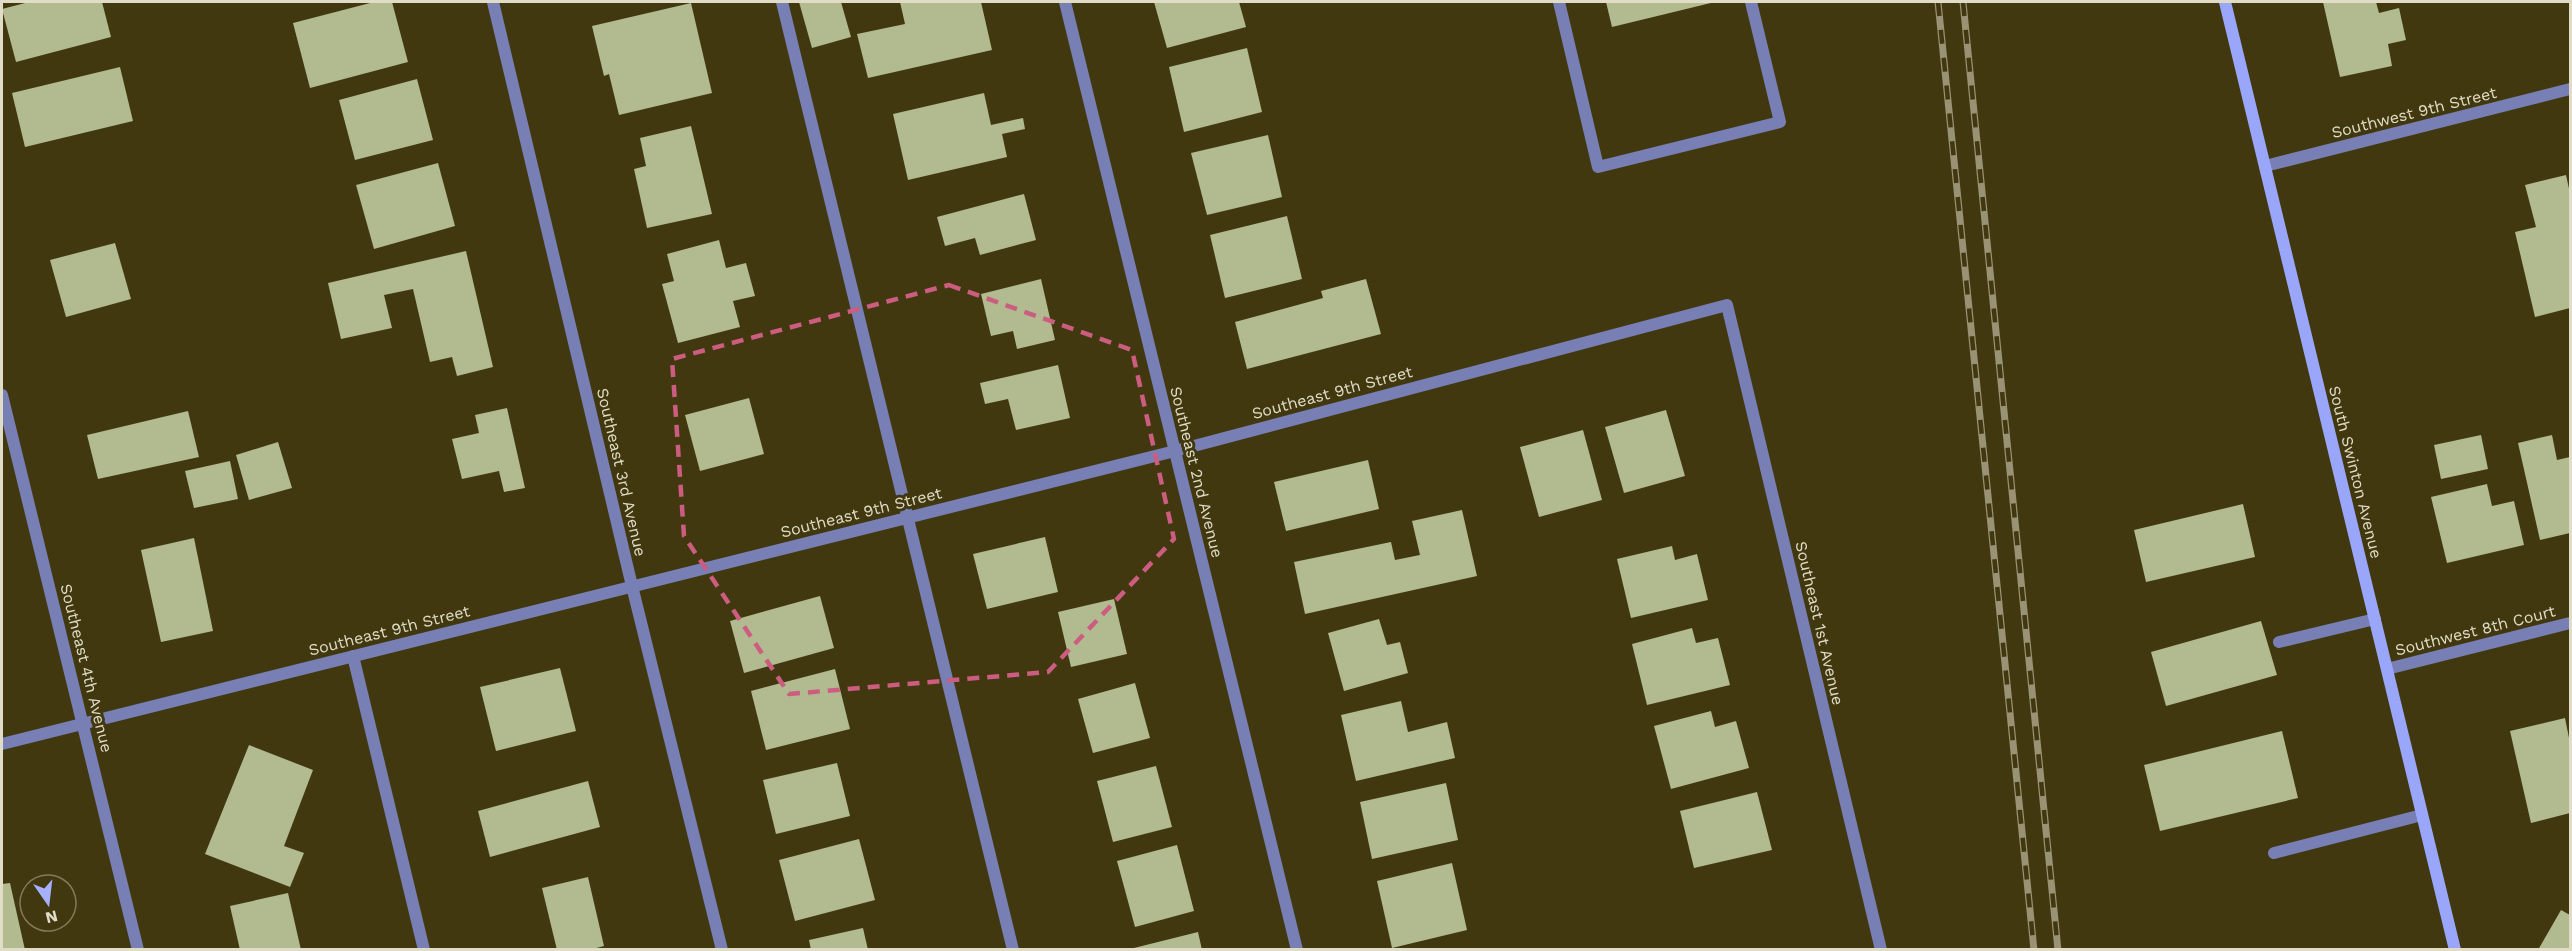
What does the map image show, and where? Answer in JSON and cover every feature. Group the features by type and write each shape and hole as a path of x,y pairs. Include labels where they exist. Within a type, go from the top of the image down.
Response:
{"street":[{"name":"Southeast 3rd Avenue","path":"493,2 632,586 722,950"},
{"path":"782,2 1013,950"},
{"name":"Southeast 2nd Avenue","path":"1065,2 1297,950"},
{"path":"1559,2 1598,167 1780,122 1751,2"},
{"name":"South Swinton Avenue","path":"2225,2 2455,950"},
{"name":"Southwest 9th Street","path":"2265,166 2571,89"},
{"name":"Southeast 9th Street","path":"2,744 1174,451 1726,305"},
{"name":"Southeast 1st Avenue","path":"1726,305 1881,950"},
{"name":"Southeast 4th Avenue","path":"2,395 138,950"},
{"path":"2279,642 2375,619"},
{"name":"Southwest 8th Court","path":"2387,669 2571,623"},
{"path":"354,656 424,950"},
{"path":"2274,853 2422,815"}],"highlighted area":[{"path":"949,285 1132,350 1174,539 1048,672 789,694 684,536 672,359"}],"building":[{"path":"29,2 102,2 111,37 16,62 2,9"},
{"path":"374,2 392,2 408,62 310,88 293,23"},
{"path":"799,2 841,2 851,37 812,48"},
{"path":"900,2 981,2 992,50 868,78 857,34 905,24"},
{"path":"1154,2 1239,2 1246,27 1167,48"},
{"path":"1606,2 1715,2 1612,27"},
{"path":"2323,2 2376,2 2379,13 2399,8 2406,40 2388,44 2392,66 2340,77"},
{"path":"691,3 712,93 619,115 609,74 604,76 592,26"},
{"path":"1247,48 1262,112 1184,132 1169,67"},
{"path":"120,67 133,121 25,147 12,93"},
{"path":"417,79 433,140 355,160 339,100"},
{"path":"984,93 991,125 1023,118 1025,129 1002,134 1007,157 908,180 893,114"},
{"path":"691,126 712,214 647,228 634,169 646,166 640,138"},
{"path":"1268,135 1282,197 1207,215 1191,153"},
{"path":"438,163 455,226 374,249 356,185"},
{"path":"2566,175 2570,193 2570,308 2535,317 2515,232 2536,227 2525,185"},
{"path":"1024,194 1036,240 980,255 975,238 945,246 937,217"},
{"path":"1287,216 1302,279 1225,298 1210,235"},
{"path":"719,240 726,268 746,263 755,296 733,301 740,327 678,343 662,284 674,281 667,254"},
{"path":"115,243 131,299 66,317 50,260"},
{"path":"466,251 493,367 457,376 452,357 430,362 413,289 384,295 392,328 341,339 328,283"},
{"path":"1041,279 1055,340 1017,349 1013,331 991,336 981,294"},
{"path":"1366,279 1381,334 1247,369 1235,322 1323,298 1321,291"},
{"path":"1058,365 1070,418 1016,430 1008,399 985,404 980,383"},
{"path":"749,398 764,454 700,471 685,415"},
{"path":"507,408 525,488 504,492 499,471 462,479 452,439 479,433 475,415"},
{"path":"1666,410 1685,476 1624,493 1605,427"},
{"path":"188,411 199,457 98,479 87,435"},
{"path":"1583,430 1602,500 1539,517 1520,447"},
{"path":"2481,435 2488,469 2441,479 2434,445"},
{"path":"2552,435 2557,460 2570,457 2570,533 2540,540 2518,443"},
{"path":"278,442 292,488 249,500 236,455"},
{"path":"1368,460 1379,509 1286,531 1274,482"},
{"path":"230,461 238,499 194,508 185,471"},
{"path":"2487,484 2492,506 2514,501 2524,545 2447,563 2431,497"},
{"path":"2243,504 2255,557 2146,582 2134,530"},
{"path":"1462,510 1477,576 1305,614 1294,562 1391,542 1395,560 1420,555 1412,521"},
{"path":"1045,537 1058,592 987,609 973,554"},
{"path":"194,538 213,631 161,642 141,550"},
{"path":"1672,546 1675,560 1697,554 1708,600 1631,618 1617,559"},
{"path":"820,596 834,648 744,673 730,621"},
{"path":"1114,599 1127,654 1071,667 1058,612"},
{"path":"1379,619 1387,645 1400,642 1408,673 1344,691 1328,633"},
{"path":"2261,621 2277,675 2166,706 2151,652"},
{"path":"1692,628 1696,643 1718,638 1730,685 1647,705 1632,644"},
{"path":"560,668 576,731 496,751 480,687"},
{"path":"835,669 850,729 766,750 751,691"},
{"path":"1135,683 1150,738 1093,753 1078,699"},
{"path":"1401,701 1408,732 1447,722 1455,758 1356,781 1341,715"},
{"path":"1711,711 1715,727 1736,721 1749,768 1671,789 1654,726"},
{"path":"2565,718 2570,743 2570,813 2531,823 2510,731"},
{"path":"2282,731 2298,798 2160,831 2144,765"},
{"path":"249,745 313,770 284,846 304,853 290,887 205,854"},
{"path":"837,763 850,816 776,834 763,780"},
{"path":"1156,766 1172,827 1113,842 1097,781"},
{"path":"588,781 600,827 490,857 478,811"},
{"path":"1446,783 1458,840 1372,859 1360,802"},
{"path":"1757,792 1772,850 1694,868 1680,811"},
{"path":"859,839 875,900 795,921 779,860"},
{"path":"1177,845 1194,911 1135,927 1117,861"},
{"path":"1452,863 1467,930 1392,948 1377,881"},
{"path":"588,877 604,946 589,950 557,950 542,888"},
{"path":"10,883 18,919 18,933 21,933 25,950 2,950 2,884"},
{"path":"288,893 301,950 240,950 230,906"},
{"path":"2561,910 2570,915 2570,950 2538,950"},
{"path":"863,928 868,950 811,950 809,940"},
{"path":"1198,932 1202,950 1130,950 1130,949"}],"railway":[{"path":"1938,2 2034,950"},
{"path":"1963,2 2058,950"}]}
